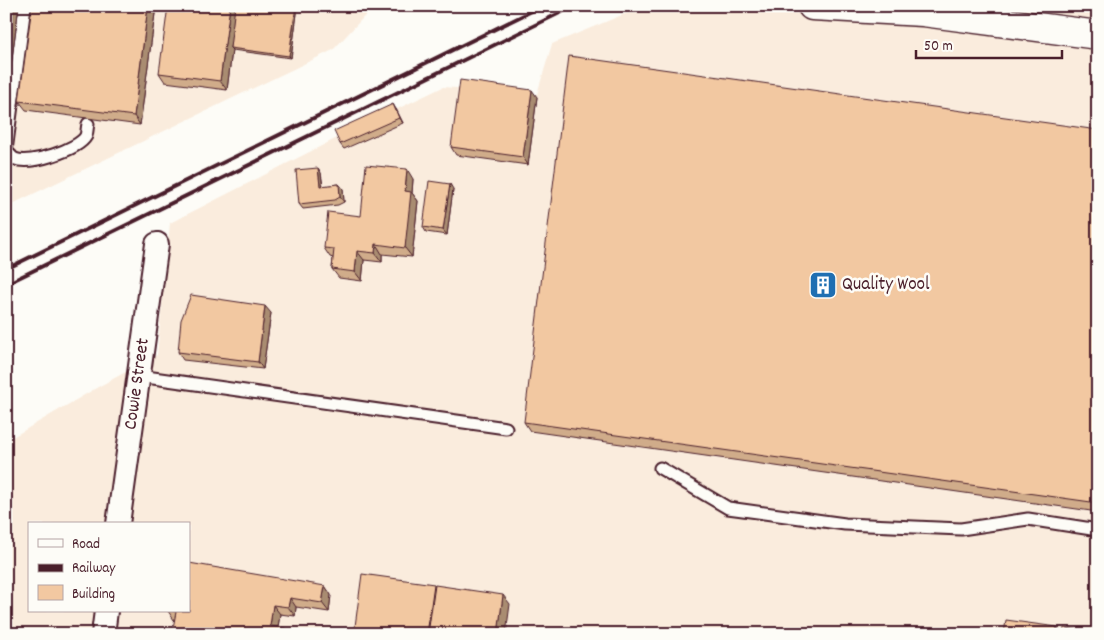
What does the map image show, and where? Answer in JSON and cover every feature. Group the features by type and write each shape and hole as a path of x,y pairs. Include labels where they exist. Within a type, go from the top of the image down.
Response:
{"main road":[{"path":"812,6 913,9 1098,35"}],"street":[{"name":"Cowie Street","path":"118,522 157,244"},
{"path":"103,634 106,612"}],"lane":[{"path":"25,6 6,151 15,159 33,160 45,158 67,150 79,143 86,135 88,124"},
{"path":"139,376 506,428"},
{"path":"660,468 728,508 845,524 961,529 1028,520 1098,530"}],"shaded area":[{"path":"6,6 374,6 333,50 6,207"},
{"path":"644,6 1098,6 1098,634 6,634 6,441 157,355 170,223 341,136 443,87 537,94 552,44"}],"building":[{"path":"6,6 11,6 6,43"},
{"path":"32,6 148,6 134,116 19,101"},
{"path":"168,6 230,6 220,81 159,73"},
{"path":"235,6 296,6 289,56 230,48"},
{"name":"Quality Wool","path":"569,56 1098,130 1098,503 524,422"},
{"path":"460,80 532,90 523,157 451,147"},
{"path":"393,104 399,118 340,144 334,131"},
{"path":"366,165 407,169 405,191 411,192 405,248 376,244 375,253 357,251 355,272 332,269 334,249 324,248 328,212 361,216"},
{"path":"318,168 320,186 339,184 340,197 335,200 299,204 296,170"},
{"path":"429,181 450,184 443,230 423,227"},
{"path":"191,295 265,306 258,362 178,352 181,320"},
{"path":"190,563 325,586 322,603 290,598 288,607 273,605 270,626 285,628 284,634 172,634 176,612 190,612"},
{"path":"362,574 434,584 427,634 354,634"},
{"path":"435,585 503,595 498,634 428,634"},
{"path":"1006,620 1057,627 1056,634 1004,634"},
{"path":"1064,628 1098,632 1098,634 1063,634"}],"railway":[{"path":"6,269 542,6"},
{"path":"6,284 574,6"}],"place":[{"name":"Quality Wool","path":"823,285"}]}
